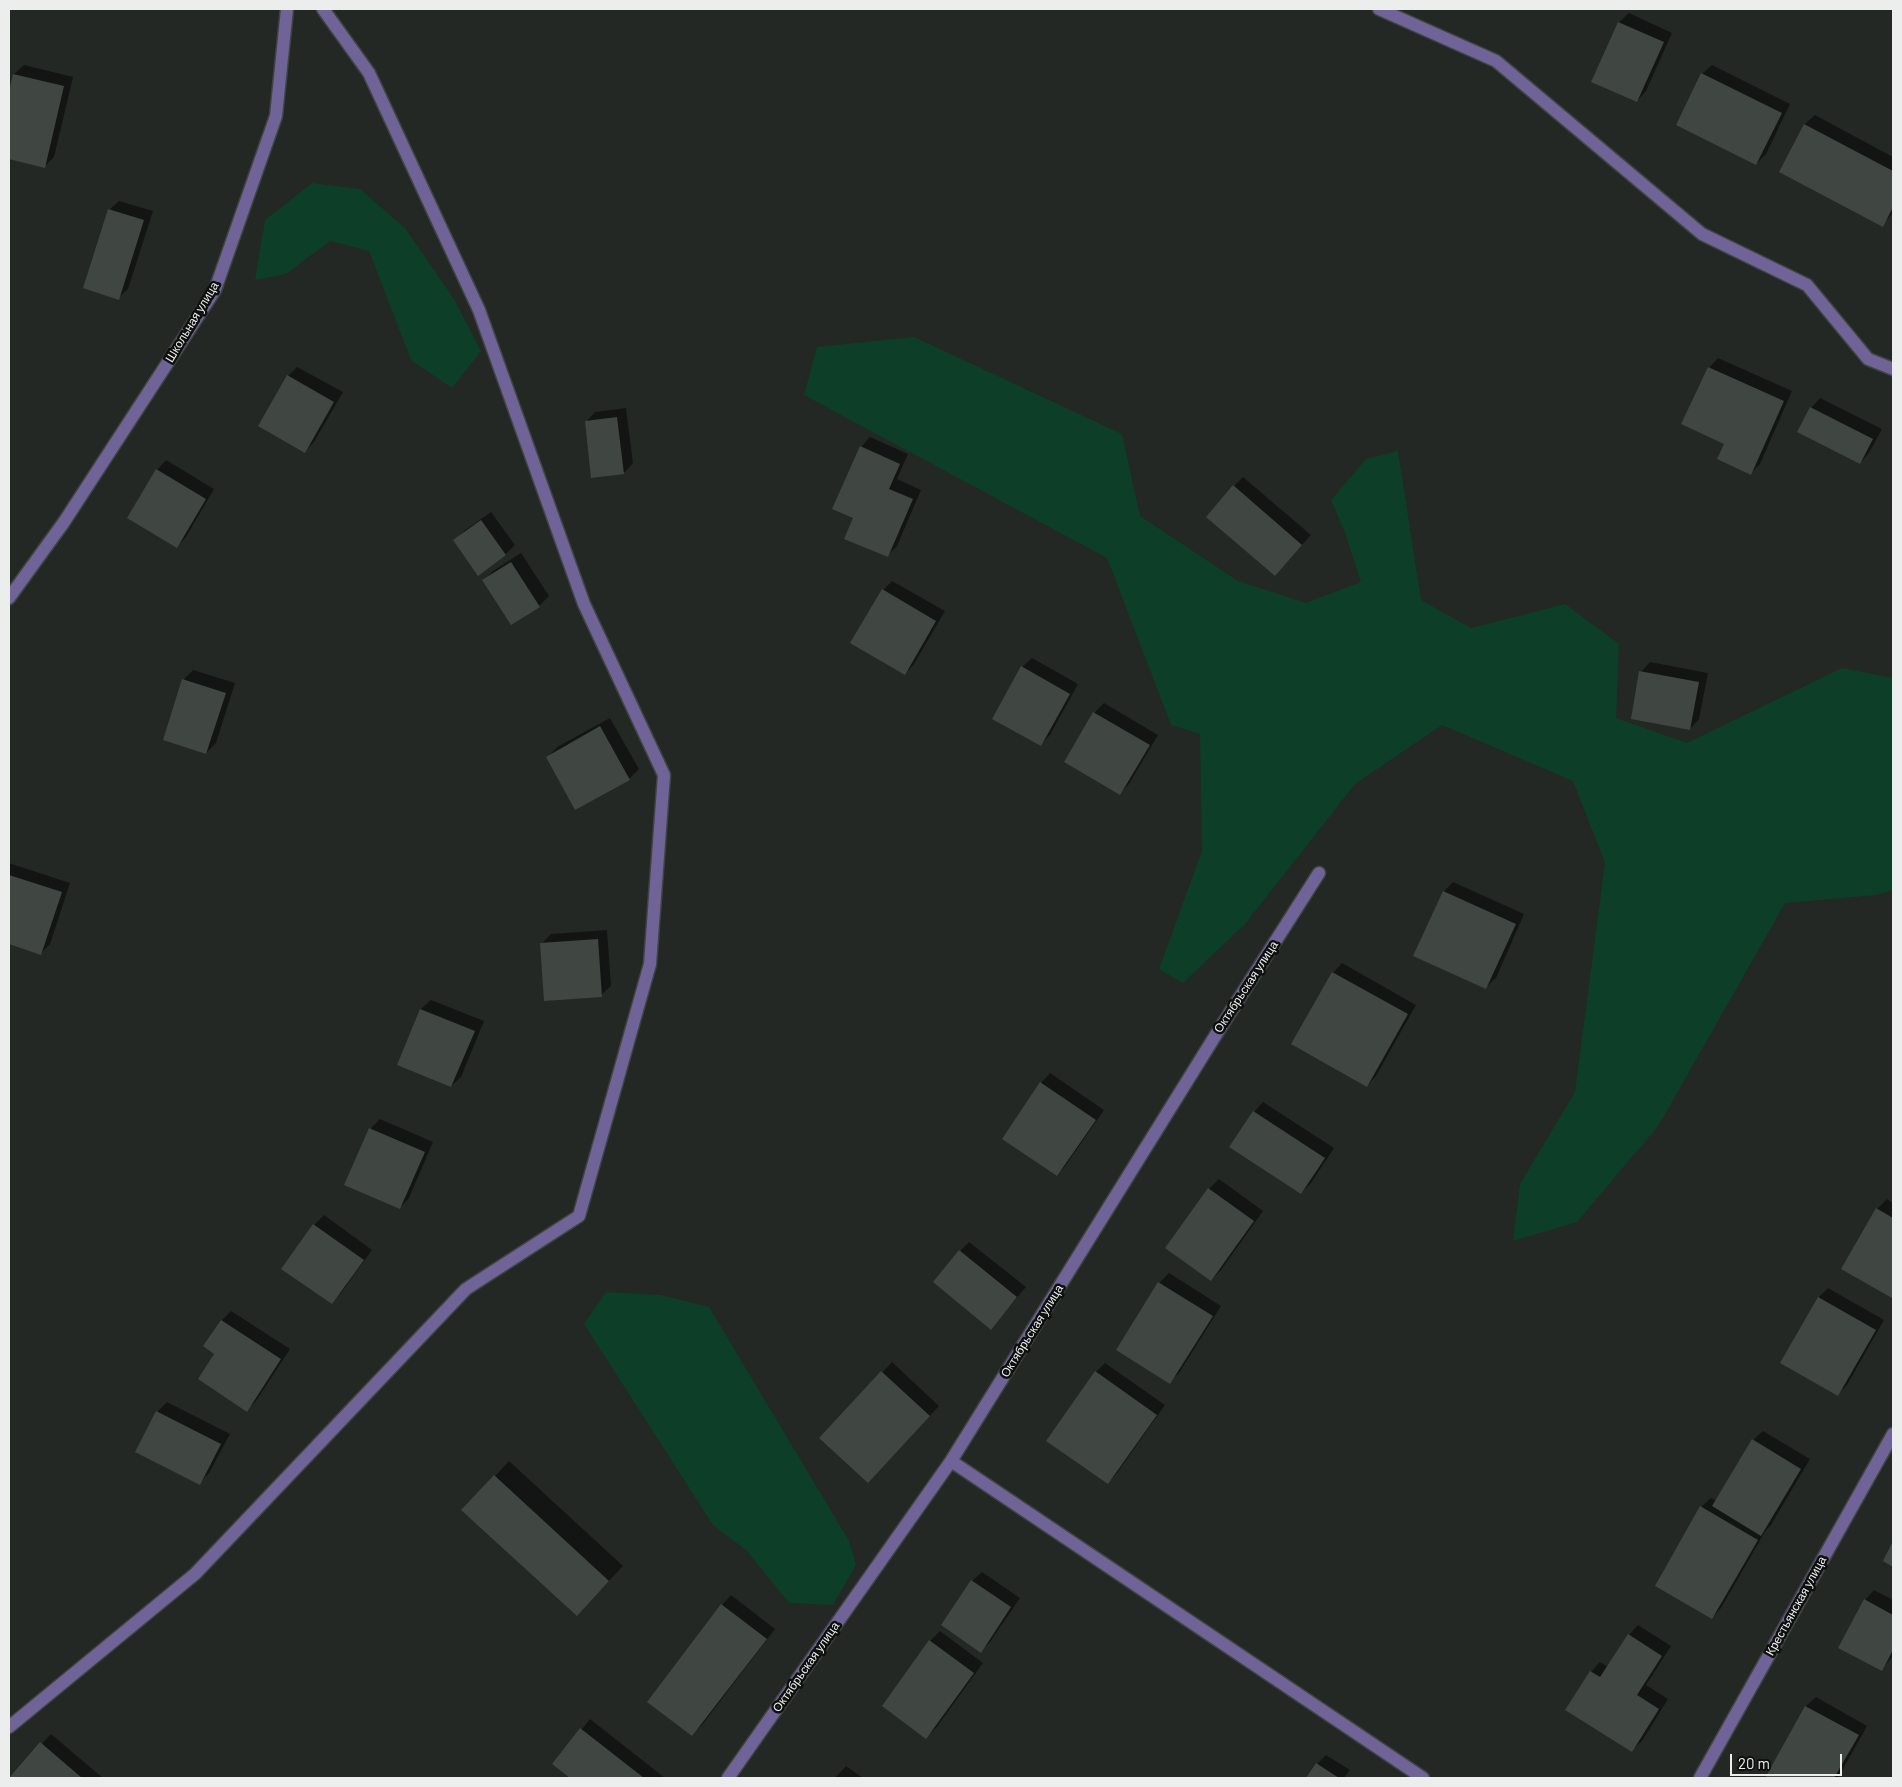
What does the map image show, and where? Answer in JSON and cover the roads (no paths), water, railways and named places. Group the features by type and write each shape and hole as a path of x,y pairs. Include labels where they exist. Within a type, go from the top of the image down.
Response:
{"street":[{"name":"Школьная улица","path":"9,598 64,522 215,290 276,116 287,9"},
{"path":"9,1727 195,1574 466,1289 579,1216 650,964 664,775 584,604 479,310 369,73 323,9"},
{"path":"1379,9 1496,61 1702,234 1807,285 1868,359 1893,369"},
{"name":"Октябрьская улица","path":"728,1778 952,1461 1217,1033 1319,873"},
{"name":"Крестьянская улица","path":"1700,1778 1893,1434"},
{"path":"952,1461 1423,1778"}]}
